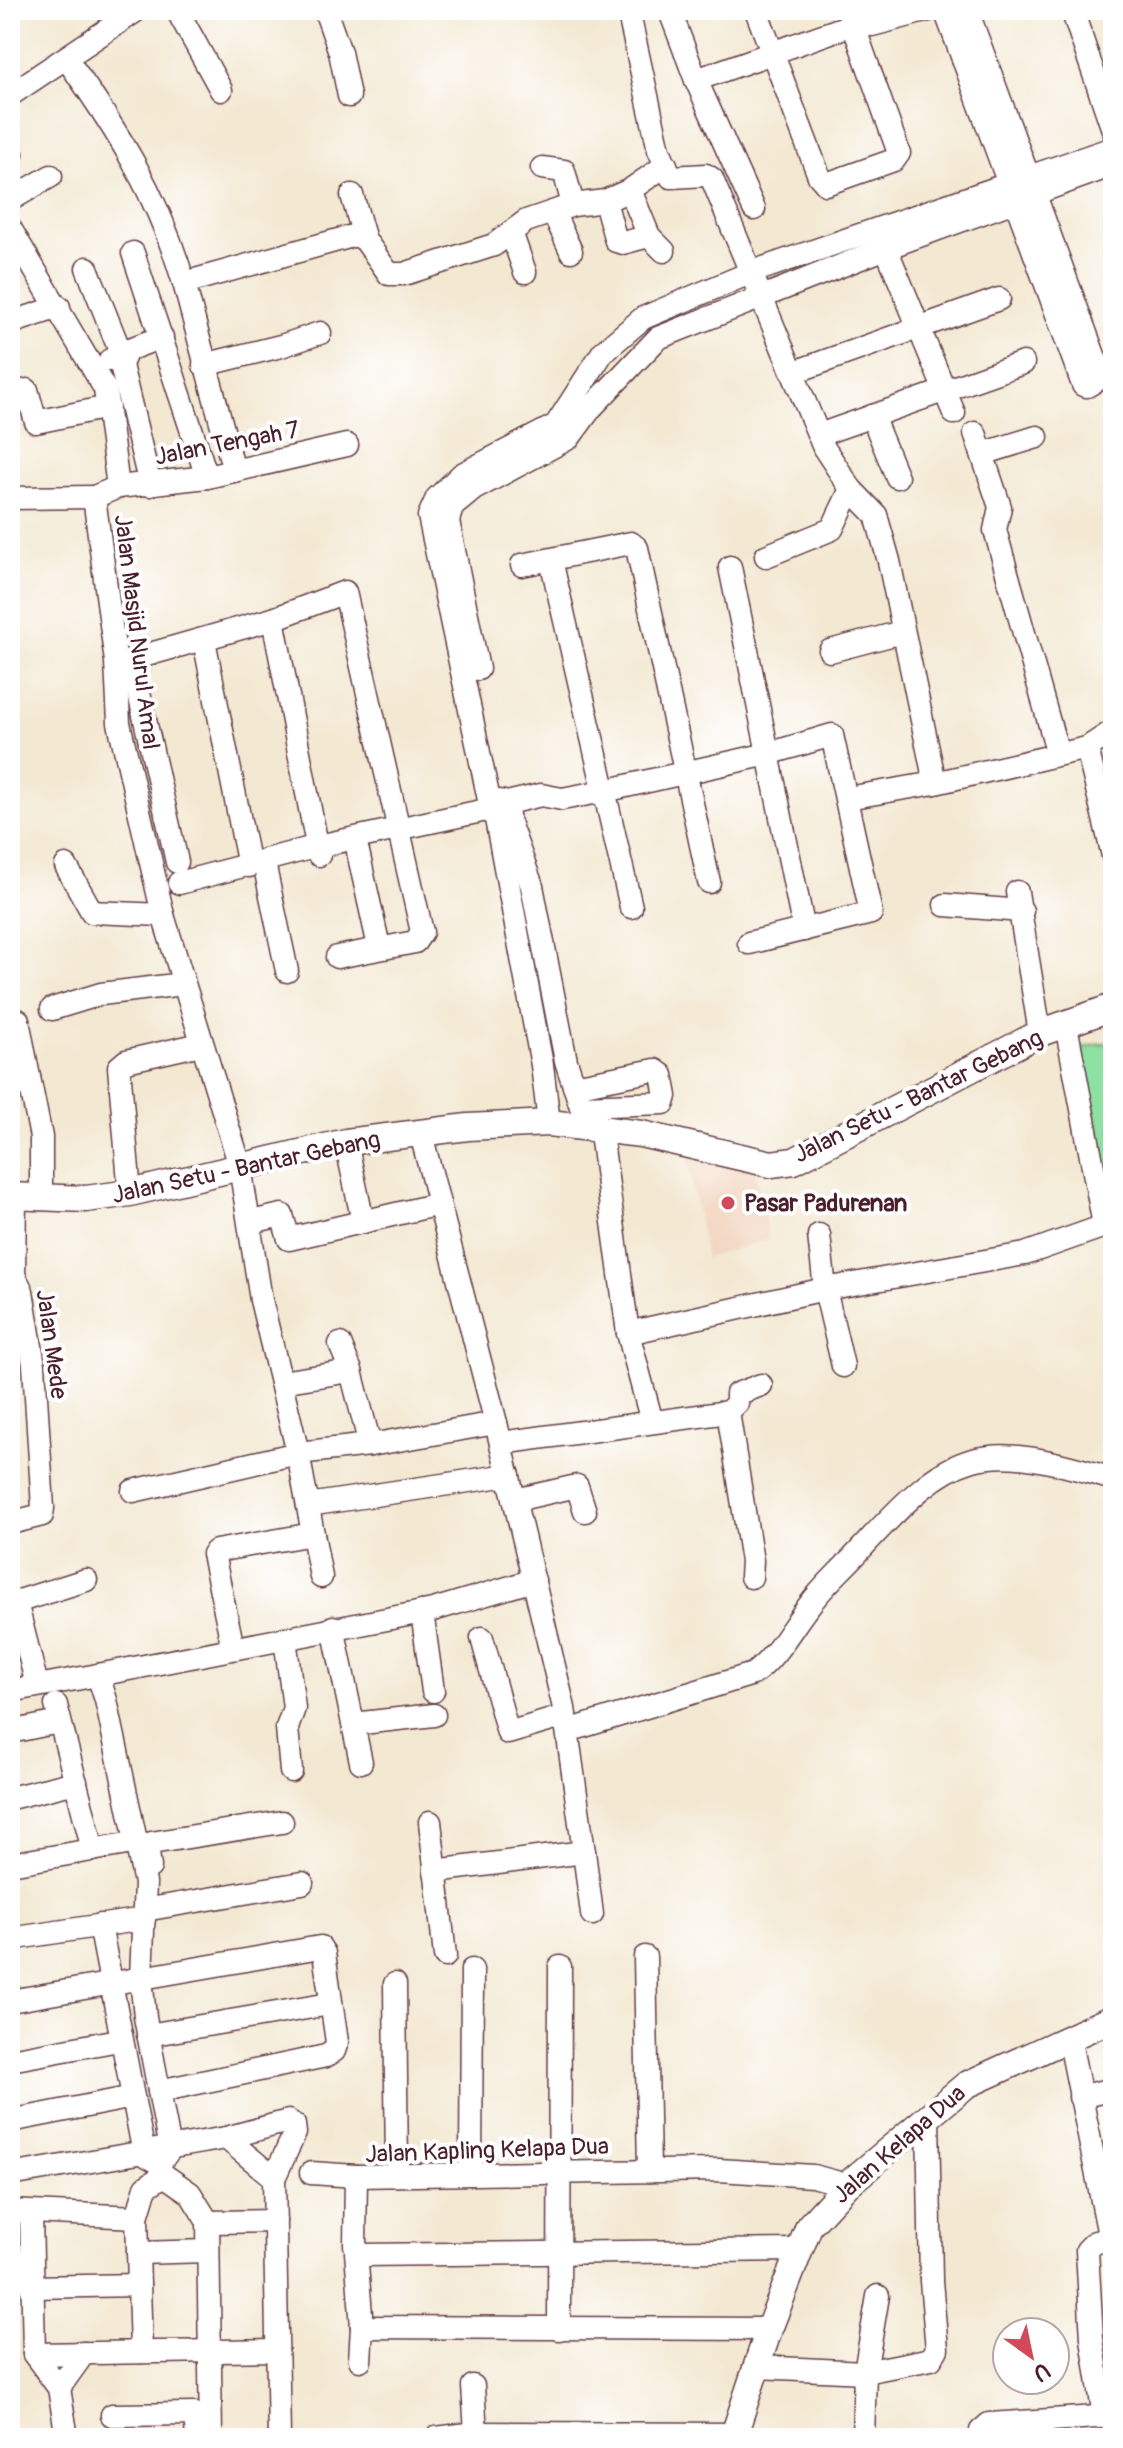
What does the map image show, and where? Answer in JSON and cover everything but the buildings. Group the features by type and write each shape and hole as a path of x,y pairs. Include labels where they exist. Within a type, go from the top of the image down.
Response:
{"main road":[{"name":"Jalan Setu - Bantar Gebang","path":"12,1196 86,1199 130,1193 346,1142 468,1127 549,1123 590,1110 759,1162 794,1161 1040,1033 1113,1007"},
{"name":"Jalan Kelapa Dua","path":"734,2436 769,2329 809,2226 847,2185 966,2085 1113,2018"}],"street":[{"path":"10,95 137,10"},
{"path":"177,10 221,90"},
{"path":"325,10 337,41 349,96"},
{"path":"628,10 659,150 666,165 674,178 706,175 712,179 824,448 851,489 876,515 889,561 935,783"},
{"path":"756,10 819,176 826,184 894,160 899,153 859,17"},
{"path":"859,17 872,25 931,10 1020,188 1102,377 1087,386 1083,385 1020,188 967,10"},
{"path":"1072,10 1104,70 1113,130"},
{"path":"671,14 696,80 754,209"},
{"path":"696,80 859,17"},
{"path":"66,58 124,141 162,215 184,283 234,471"},
{"path":"549,1123 500,811 429,516 437,498 462,474 563,431 649,344 886,248 1113,148"},
{"path":"352,195 365,240 389,274 404,274 494,245 526,221 563,209 605,201 630,190 666,165"},
{"path":"563,431 603,352 631,326 752,272 1020,188 1113,165"},
{"path":"542,168 564,171 563,209 571,251"},
{"path":"10,200 51,176"},
{"path":"605,201 616,241 657,244 630,190"},
{"name":"Jalan Masjid Nurul Amal","path":"10,228 105,389 118,487 94,497 116,662 119,723 163,915 240,1166 261,1300 298,1453 321,1577"},
{"path":"511,232 525,272"},
{"path":"184,283 356,235 365,240"},
{"path":"886,248 954,413"},
{"path":"133,253 207,477"},
{"path":"87,268 122,356 121,365 150,485"},
{"path":"800,370 999,299"},
{"path":"10,323 59,307"},
{"path":"204,365 320,333"},
{"path":"93,365 122,356 127,350 162,337"},
{"path":"830,431 1023,363"},
{"path":"27,390 36,422 108,407"},
{"path":"872,416 897,477"},
{"path":"1037,437 978,444 1000,507 995,530 1058,754"},
{"name":"Jalan Tengah 7","path":"118,487 207,477 347,445"},
{"path":"766,556 832,529 851,489"},
{"path":"10,498 94,497"},
{"path":"522,565 631,543 637,548 709,882"},
{"path":"551,560 631,907"},
{"path":"730,567 804,930"},
{"path":"337,957 421,938 399,835 347,594 342,591 273,619 136,658 132,662 178,872 257,864 399,835 500,811 546,809 562,799 768,754 832,735 849,801 871,913 749,943"},
{"path":"273,619 313,851"},
{"path":"830,651 902,632"},
{"path":"204,640 257,864 287,971"},
{"path":"859,796 935,783 1087,748 1113,731"},
{"path":"1087,748 1113,856"},
{"path":"500,811 532,886 566,1061 590,1110 628,1333 652,1422"},
{"path":"313,851 358,852 399,835"},
{"path":"358,852 379,947"},
{"path":"66,866 92,912 163,915"},
{"path":"945,905 1019,901 1040,1033"},
{"path":"52,1009 101,994 183,984"},
{"path":"18,1020 19,1083 41,1137 41,1197"},
{"path":"628,1333 825,1289 1025,1254 1109,1224 1066,1025"},
{"path":"130,1193 119,1067 126,1061 201,1044"},
{"path":"542,1065 566,1061"},
{"path":"659,1070 666,1096 664,1103 590,1110 602,1080 659,1070"},
{"path":"421,1134 499,1433 567,1724 592,1914"},
{"path":"346,1142 363,1222"},
{"name":"Jalan Mede","path":"10,1523 35,1519 42,1515 43,1508 34,1365 14,1275 12,1196"},
{"path":"251,1222 282,1215 289,1239 439,1204"},
{"path":"819,1235 825,1289 843,1366"},
{"path":"340,1344 351,1371 370,1445"},
{"path":"281,1382 351,1371"},
{"path":"133,1491 298,1453 652,1422 728,1412 737,1403 737,1394 761,1385"},
{"path":"728,1412 752,1561 751,1577"},
{"path":"482,1638 508,1733 567,1724 753,1674 767,1664 811,1602 898,1507 924,1483 963,1460 1014,1457 1113,1479"},
{"path":"512,1489 558,1482"},
{"path":"308,1505 577,1486 585,1511"},
{"path":"233,1648 213,1554 313,1534"},
{"path":"37,1685 16,1602 86,1580"},
{"path":"10,1691 422,1612 534,1580"},
{"path":"422,1612 433,1691"},
{"path":"333,1627 361,1762"},
{"path":"285,1638 294,1708 287,1728 291,1771"},
{"path":"98,1675 106,1700 149,1912"},
{"path":"10,1732 57,1713 93,1850"},
{"path":"353,1724 434,1715"},
{"path":"10,1798 76,1782"},
{"path":"141,2352 137,2217 146,2187 160,2160 159,2091 141,1978 149,1912 147,1846 282,1822"},
{"path":"430,1822 445,1956"},
{"path":"10,1864 127,1844"},
{"path":"435,1871 584,1852"},
{"path":"10,1939 100,1925 149,1912 302,1883"},
{"path":"100,1925 119,2040 133,2097 160,2160 190,2193 208,2222 211,2438"},
{"path":"10,2001 320,1947 324,1953 337,2042 334,2051 326,2056 159,2091"},
{"path":"645,1957 649,2171"},
{"path":"559,2329 560,1967"},
{"path":"471,2174 472,1970"},
{"path":"395,1984 397,2175"},
{"path":"148,2035 330,2004"},
{"path":"1076,2034 1096,2093 1113,2181"},
{"path":"10,2060 119,2040"},
{"path":"981,2438 981,2431 989,2424 1109,2416 1092,2339 1087,2250 1095,2242 1111,2240 1096,2093"},
{"path":"10,2121 133,2097"},
{"path":"757,2367 931,2359 936,2355 928,2117"},
{"path":"10,2175 160,2160 288,2121 294,2125 295,2133 274,2178 279,2438"},
{"path":"226,2138 274,2178"},
{"name":"Jalan Kapling Kelapa Dua","path":"360,2360 362,2327 356,2252 356,2176 719,2170 813,2176 847,2185"},
{"path":"311,2173 356,2176"},
{"path":"67,2438 59,2388 34,2354 31,2287 20,2212 137,2217"},
{"path":"208,2222 275,2221"},
{"path":"356,2252 360,2255 799,2250"},
{"path":"138,2253 208,2251"},
{"path":"31,2287 139,2285"},
{"path":"863,2438 867,2363 878,2296"},
{"path":"362,2327 769,2329"},
{"path":"34,2354 277,2350"},
{"path":"59,2388 84,2353"},
{"path":"473,2386 476,2433"},
{"path":"112,2415 195,2414 197,2438"},
{"path":"436,2438 476,2433 734,2436"}],"shaded area":[{"path":"1113,739 1113,837 1096,754"},
{"name":"Pasar Padurenan","path":"687,1157 754,1166 769,1239 706,1258"}],"green space":[{"path":"1113,1042 1113,1203 1081,1048"}],"place":[{"name":"Pasar Padurenan","path":"728,1203"}]}
